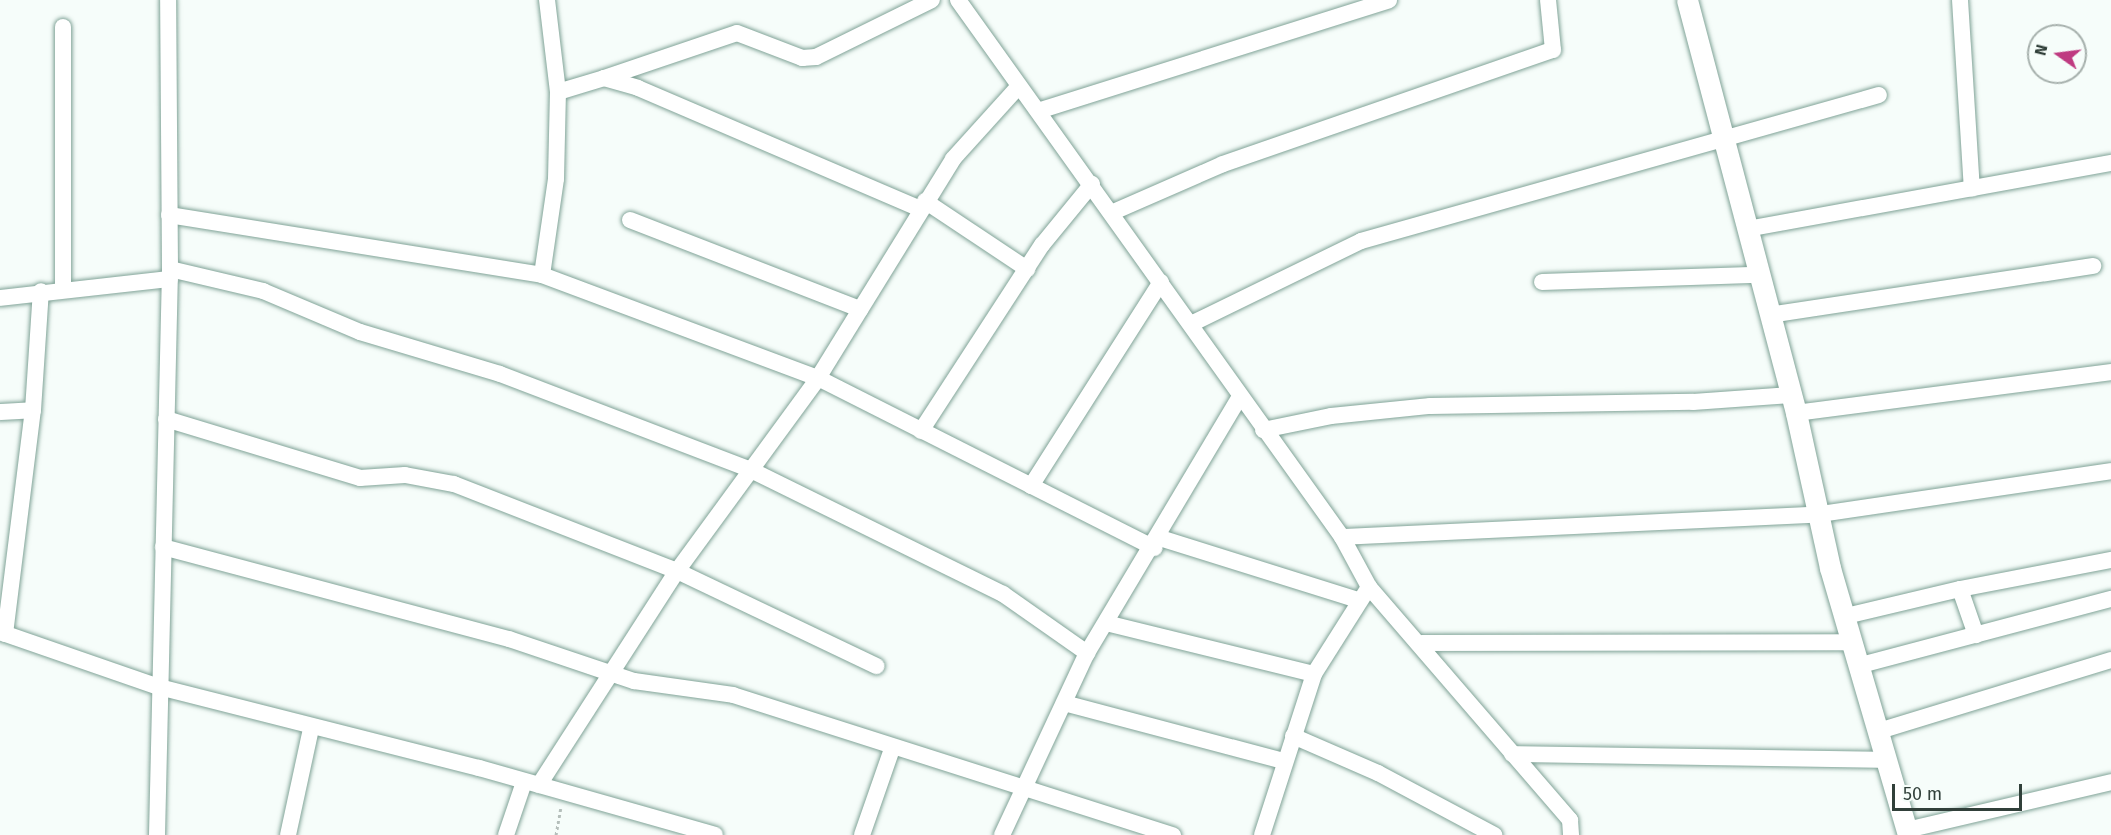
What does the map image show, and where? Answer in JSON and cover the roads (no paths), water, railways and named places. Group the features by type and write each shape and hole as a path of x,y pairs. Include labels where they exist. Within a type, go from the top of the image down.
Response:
{"street":[{"path":"158,835 159,687 170,274 168,0"},
{"path":"558,92 737,33 791,54 816,57 932,0"},
{"path":"1038,111 1389,0"},
{"path":"1111,213 1223,164 1553,50 1548,0"},
{"path":"1687,0 1720,136 1793,404 1846,616 1862,665 1886,760 1908,832 2111,782"},
{"path":"1960,0 1972,189"},
{"path":"542,275 555,207 558,92 550,1"},
{"path":"964,1 1019,86 1092,184 1263,430 1342,537 1364,593"},
{"path":"63,27 63,290"},
{"path":"604,78 922,205 1027,268"},
{"path":"506,835 532,784 610,674 677,571 749,469 818,378 922,205 969,139 1019,86"},
{"path":"1191,324 1361,241 1720,136 1879,95"},
{"path":"1747,229 2111,163"},
{"path":"921,430 1027,268 1092,184"},
{"path":"169,215 542,275 818,378 1031,486 1157,543 1364,593 1422,643 1512,754 1570,820 1571,835"},
{"path":"630,220 860,309"},
{"path":"1768,315 2093,266"},
{"path":"0,298 170,274 273,294 360,332 500,374 749,469 1002,594 1087,653"},
{"path":"1542,282 1758,275"},
{"path":"1031,486 1161,282"},
{"path":"41,291 33,410 2,633 159,687 310,729 532,784 698,833 715,835"},
{"path":"1263,430 1331,416 1430,406 1693,402 1793,404 2111,372"},
{"path":"1002,835 1087,653 1157,543 1240,396"},
{"path":"0,412 33,410"},
{"path":"166,418 360,478 405,475 454,484 677,571 876,666"},
{"path":"1342,537 1821,514 2111,471"},
{"path":"163,548 509,639 610,674 733,695 1023,791 1173,835"},
{"path":"1846,616 1960,589 2111,560"},
{"path":"1960,589 1976,635"},
{"path":"1262,835 1283,761 1314,674 1364,593"},
{"path":"1862,665 2111,599"},
{"path":"1106,623 1314,674"},
{"path":"1422,643 1854,642"},
{"path":"1879,731 2111,660"},
{"path":"1064,704 1283,761"},
{"path":"288,835 310,729"},
{"path":"1293,736 1378,773 1494,835"},
{"path":"862,835 892,749"},
{"path":"1512,754 1886,760"}]}
